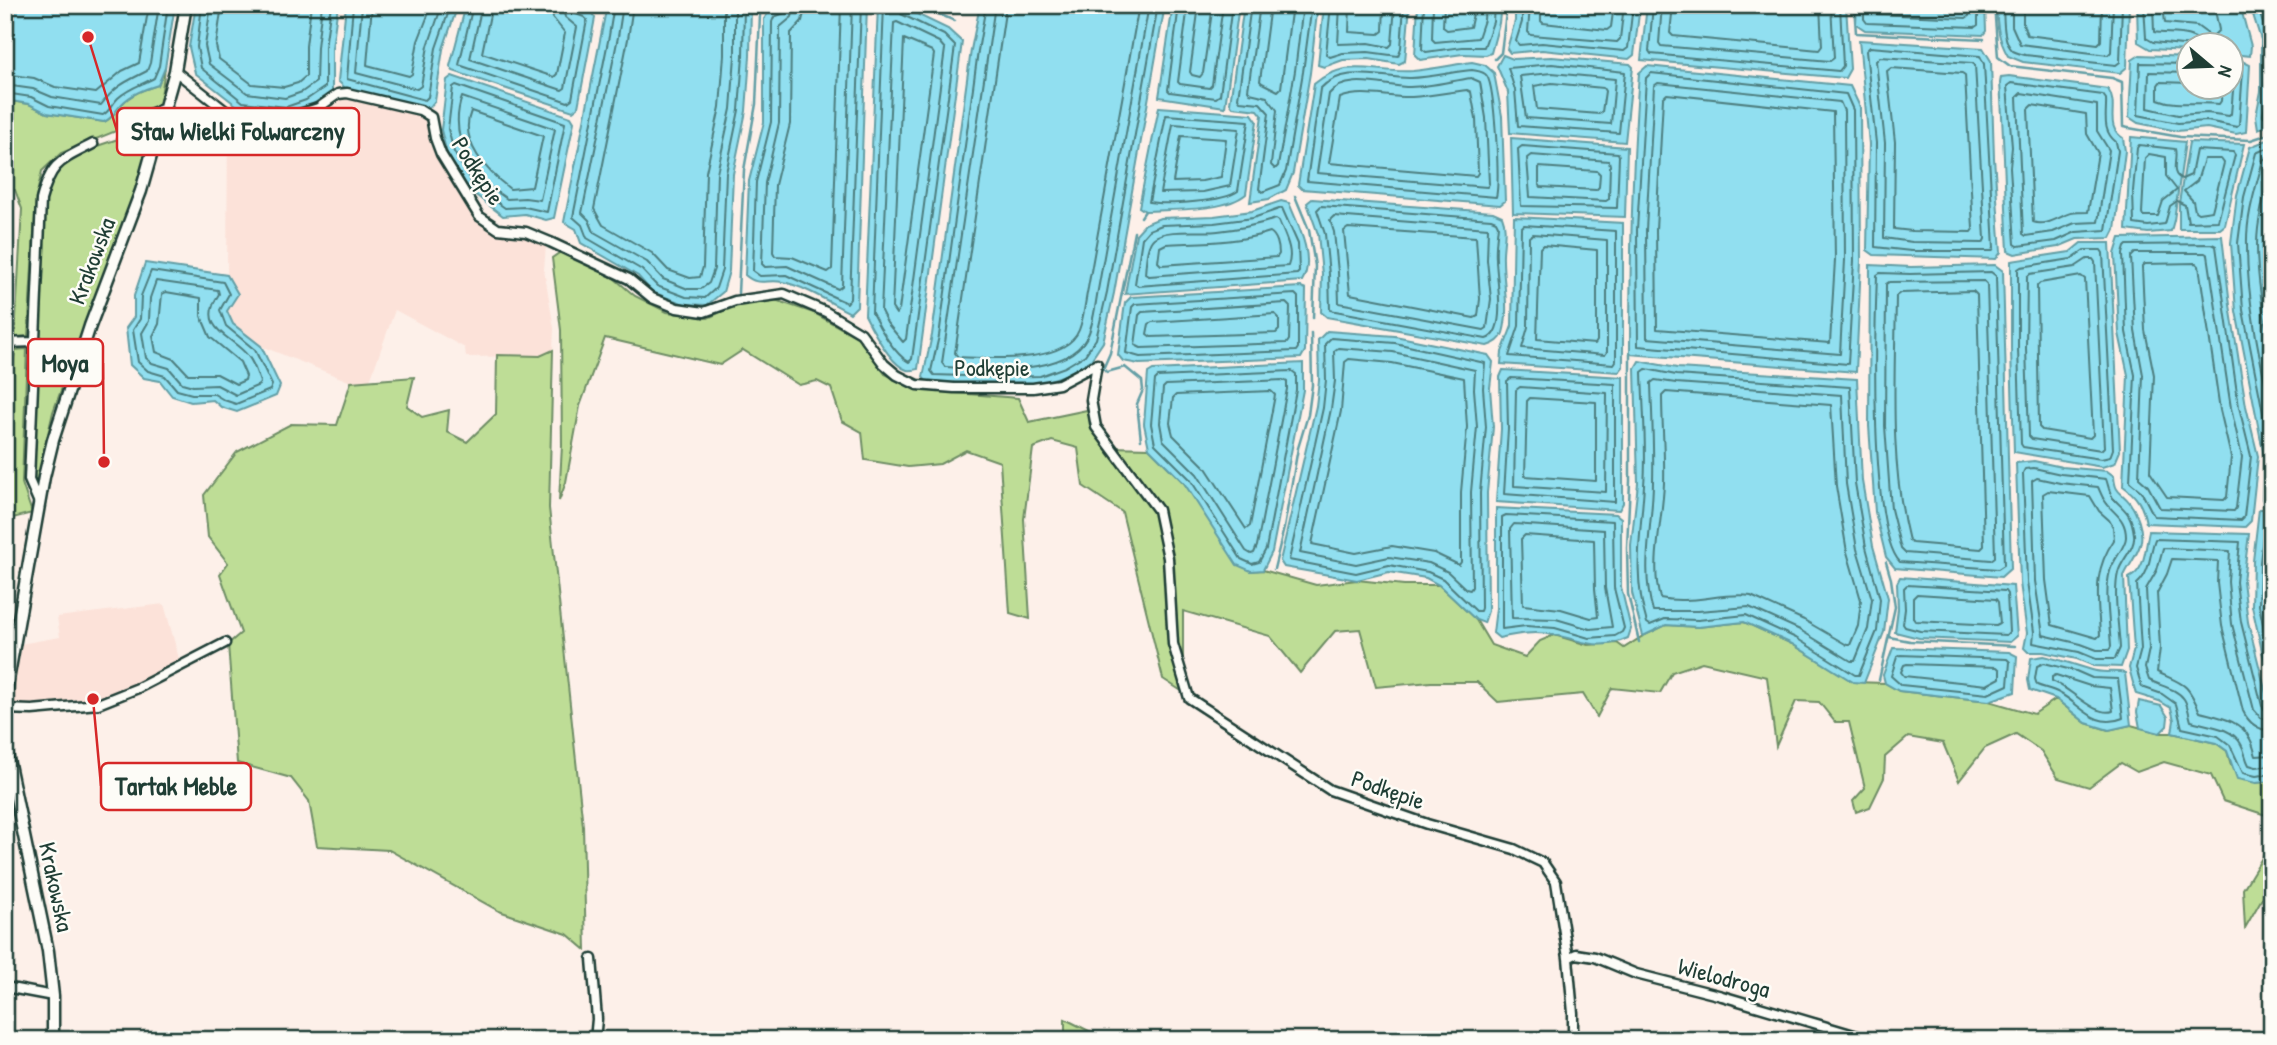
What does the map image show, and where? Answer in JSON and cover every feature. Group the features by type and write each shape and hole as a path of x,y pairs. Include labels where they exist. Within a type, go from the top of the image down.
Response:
{"street":[{"name":"Krakowska","path":"5,697 44,477 61,410 141,191 175,71 186,5"},
{"name":"Podkępie","path":"175,71 232,116 287,118 318,108 338,94 347,93 420,110 431,117 441,154 479,216 498,229 526,232 550,242 629,279 652,298 677,308 704,312 735,300 784,293 826,312 861,333 884,364 897,375 917,385 1033,388 1059,384 1097,364 1091,400 1096,427 1158,510 1168,558 1173,644 1189,698 1330,790 1427,824 1514,849 1543,863 1556,882 1568,958"},
{"path":"129,132 152,113 165,108"},
{"path":"40,503 29,480 41,200 47,176 64,159 93,144"},
{"path":"5,343 34,342"},
{"path":"5,709 32,710 98,704 138,688 225,643"},
{"name":"Krakowska","path":"5,745 48,951 53,996 52,1040"},
{"name":"Wielodroga","path":"1568,958 1576,954 1595,957 1636,974 1871,1040"},
{"path":"1568,958 1573,1040"},
{"path":"592,959 597,1019 595,1040"},
{"path":"5,987 53,996"}],"shaded area":[{"path":"347,95 418,112 428,119 432,138 478,217 546,245 544,270 554,328 553,350 540,356 466,357 465,348 395,310 370,380 351,382 261,346 233,323 227,310 238,294 227,275 228,118 289,121"},
{"path":"164,604 180,662 137,687 98,703 8,707 20,644 60,637 57,617"}],"green space":[{"path":"165,68 160,104 148,109 126,127 61,153 42,171 36,198 28,336 15,337 22,209 15,190 5,191 5,100 29,104 47,113 104,122 129,98 158,85"},
{"path":"157,118 135,191 53,412 37,482 33,478 43,200 51,177 66,161 94,147 130,135"},
{"path":"562,251 615,279 635,296 667,312 708,318 738,304 772,299 814,313 862,340 885,374 918,390 1018,398 1029,422 1087,410 1094,432 1111,447 1149,448 1184,483 1251,571 1263,570 1316,585 1357,580 1404,585 1439,585 1476,620 1491,645 1525,657 1540,641 1554,635 1588,645 1617,643 1624,648 1666,625 1698,627 1744,622 1792,644 1854,682 1885,683 1899,691 1989,701 2034,714 2056,699 2086,723 2108,730 2131,725 2216,743 2227,751 2231,765 2256,783 2272,781 2272,817 2223,801 2211,775 2164,762 2137,772 2121,763 2089,787 2058,778 2041,751 2016,734 1985,748 1959,781 1943,743 1908,737 1885,757 1884,778 1870,807 1856,812 1853,801 1865,788 1849,722 1835,722 1819,702 1796,701 1776,746 1767,677 1702,662 1672,672 1660,693 1612,688 1597,717 1583,694 1498,702 1477,682 1431,682 1376,687 1360,629 1335,631 1300,673 1270,636 1183,611 1183,692 1163,679 1122,512 1083,486 1078,448 1052,441 1033,448 1024,519 1030,619 1010,613 1000,462 966,450 940,464 908,467 865,460 862,432 842,421 831,388 817,381 799,385 743,350 720,365 605,338 580,406 566,482 559,501 562,445 561,330 552,258"},
{"path":"27,349 22,483 32,513 5,520 5,428 15,350"},
{"path":"553,350 549,508 583,826 586,950 567,934 499,911 389,850 317,846 309,801 291,778 237,763 228,644 241,633 220,574 228,563 208,537 204,495 237,452 291,424 337,425 351,382 414,377 407,406 422,417 449,410 447,432 467,442 496,414 497,355 540,356"},
{"path":"2272,830 2272,881 2245,928 2243,889 2268,848"},
{"path":"1065,1019 1107,1040 1087,1040 1073,1034 1065,1037"}],"water":[{"path":"5,5 175,5 165,68 158,85 129,98 104,122 47,113 29,104 5,100"},
{"path":"196,5 338,5 332,48 332,91 309,107 287,114 241,109 195,73 189,47"},
{"path":"346,5 458,5 443,49 435,101 429,108 345,88 338,81"},
{"path":"466,5 564,5 591,12 595,18 578,107 573,111 453,71 450,66"},
{"path":"607,5 751,5 746,111 733,174 729,271 723,292 707,305 684,304 652,292 638,276 581,243 576,229 564,222"},
{"path":"806,5 867,5 857,306 850,313 798,286 777,281 758,282 745,275 749,181 764,122 764,19 770,10"},
{"path":"878,5 898,5 948,29 962,42 918,369 911,370 901,367 889,354 865,315"},
{"path":"980,5 1165,5 1103,342 1091,360 1068,374 1041,383 927,382 923,377 932,335 971,50"},
{"path":"1173,5 1239,5 1225,107 1159,97"},
{"path":"1244,5 1318,5 1293,173 1286,190 1269,199 1250,202 1262,115 1258,110 1233,107 1230,103"},
{"path":"1324,5 1410,5 1405,61 1399,64 1369,59 1343,60 1324,67 1318,65"},
{"path":"1418,5 1501,5 1491,53 1420,60 1415,55"},
{"path":"1515,5 1640,5 1634,55 1629,59 1542,50 1510,53 1507,49 1515,21"},
{"path":"1647,5 1846,5 1850,69 1845,78 1641,60"},
{"path":"1857,5 1985,5 1986,31 1983,35 1865,30 1856,24"},
{"path":"1996,5 2129,5 2127,67 2120,73 2023,62 2008,56 1999,32"},
{"path":"2137,5 2240,5 2251,46 2250,56 2246,56 2246,32 2176,32 2176,50 2150,49 2138,42"},
{"path":"2250,5 2272,5 2272,124 2258,129 2256,116 2261,91 2261,40"},
{"path":"1859,40 1983,48 1991,61 2001,252 1996,259 1874,255 1867,250 1869,144"},
{"path":"1503,55 1513,59 1552,57 1630,64 1633,67 1625,142 1510,133 1508,92 1497,66"},
{"path":"2140,55 2176,56 2176,102 2246,102 2246,63 2250,65 2246,132 2236,134 2207,128 2177,131 2138,123 2129,117 2132,60"},
{"path":"1472,62 1485,65 1494,73 1502,116 1505,201 1500,205 1302,189 1298,185 1314,84 1326,76 1350,68 1413,71"},
{"path":"1647,66 1850,86 1860,107 1861,261 1856,372 1630,354 1632,213 1639,73"},
{"path":"452,76 571,117 574,122 554,218 546,220 525,214 503,216 468,189 447,154 441,130 447,80"},
{"path":"2001,77 2108,89 2113,102 2114,127 2123,138 2125,151 2115,230 2111,238 2077,239 2058,247 2015,254 2008,251 2000,83"},
{"path":"1159,107 1252,114 1257,121 1246,194 1225,204 1198,209 1145,211 1139,207"},
{"path":"2131,137 2185,142 2171,231 2148,233 2126,230"},
{"path":"1511,138 1627,147 1625,217 1513,213"},
{"path":"2272,138 2272,504 2267,504 2262,499 2264,456 2236,311 2231,243 2237,195 2250,147"},
{"path":"2189,142 2244,144 2225,225 2220,229 2179,229 2179,203"},
{"path":"1312,199 1493,212 1502,216 1505,227 1503,260 1506,306 1501,338 1487,346 1327,317 1321,312 1322,274 1318,234 1307,203"},
{"path":"1281,201 1289,203 1304,242 1307,263 1302,281 1125,294 1136,234 1145,224 1160,218 1214,216 1252,211"},
{"path":"1514,217 1623,223 1623,367 1619,372 1501,364 1502,352 1512,326"},
{"path":"2222,236 2246,406 2258,456 2251,521 2245,527 2146,523 2139,502 2123,486 2128,375 2119,333 2115,254 2120,238"},
{"path":"2081,243 2110,243 2120,451 2115,463 2102,467 2014,452 2011,261 2070,252"},
{"path":"145,263 227,275 238,294 227,311 233,324 261,346 280,386 276,396 237,412 221,407 213,400 191,402 172,396 160,381 144,378 130,365 126,328 134,317 134,296"},
{"path":"1870,265 1995,265 2003,271 2011,568 2001,577 1895,568 1886,557 1875,512 1869,426"},
{"path":"1301,287 1306,289 1305,351 1301,358 1139,364 1123,361 1118,355 1125,303 1131,297"},
{"path":"1327,331 1395,336 1488,355 1493,362 1490,388 1493,427 1487,493 1488,611 1484,623 1476,620 1439,585 1426,578 1389,572 1357,580 1284,567 1280,561 1316,406 1319,380 1318,340"},
{"path":"1639,361 1677,368 1857,379 1862,481 1873,546 1888,598 1884,632 1864,683 1853,682 1792,644 1744,622 1698,627 1666,625 1643,636 1632,593 1631,545 1638,483 1635,368"},
{"path":"1303,363 1303,390 1272,552 1263,570 1251,571 1237,565 1184,483 1149,448 1144,424 1148,373 1153,370"},
{"path":"1503,370 1623,377 1623,503 1619,510 1496,502 1501,429 1500,377"},
{"path":"2034,461 2062,467 2107,471 2114,476 2117,489 2130,503 2137,517 2141,541 2124,576 2127,650 2121,667 2094,666 2077,659 2043,652 2028,652 2024,648 2027,633 2020,583 2016,463"},
{"path":"1496,508 1616,514 1621,518 1621,587 1631,629 1628,638 1599,645 1547,634 1499,638 1493,633 1496,608"},
{"path":"2259,509 2272,509 2272,648 2262,651 2252,606 2253,561"},
{"path":"2149,531 2249,534 2243,581 2248,622 2272,717 2272,781 2256,783 2237,779 2227,751 2216,743 2172,733 2174,720 2171,708 2136,694 2129,668 2134,649 2129,578 2142,564"},
{"path":"1900,577 2013,586 2017,636 2010,642 1919,638 1895,632 1897,583"},
{"path":"1893,648 2009,652 2017,656 2015,692 1989,701 1899,691 1885,683 1883,675"},
{"path":"2044,656 2096,671 2125,673 2131,725 2109,730 2086,723 2056,699 2030,690 2028,680 2031,658"},
{"path":"2139,701 2161,706 2168,717 2167,726 2160,733 2140,728 2137,712"}],"waterway":[{"path":"918,5 955,21"},
{"path":"1495,59 1501,53 1507,5"},
{"path":"1854,5 1856,33 1984,39"},
{"path":"1994,5 1998,57 2010,66 2112,78 2122,82 2123,127 2180,137 2251,140 2272,133"},
{"path":"738,293 744,170 756,104 760,15"},
{"path":"1295,196 1309,230 1315,266 1313,318"},
{"path":"1141,217 1145,211"},
{"path":"1134,232 1110,353 1103,369 1107,372 1125,367 1142,381 1143,390 1137,404 1141,440"},
{"path":"1274,569 1298,448 1308,415 1312,385 1311,333"},
{"path":"1630,354 1628,594 1639,642"},
{"path":"1879,680 1895,607 1886,562"},
{"path":"1889,637 1910,641 2015,646"},
{"path":"2262,651 2272,679"}],"place":[{"name":"Staw Wielki Folwarczny","path":"88,37"},
{"name":"Moya","path":"104,462"},
{"name":"Tartak Meble","path":"93,699"}]}
